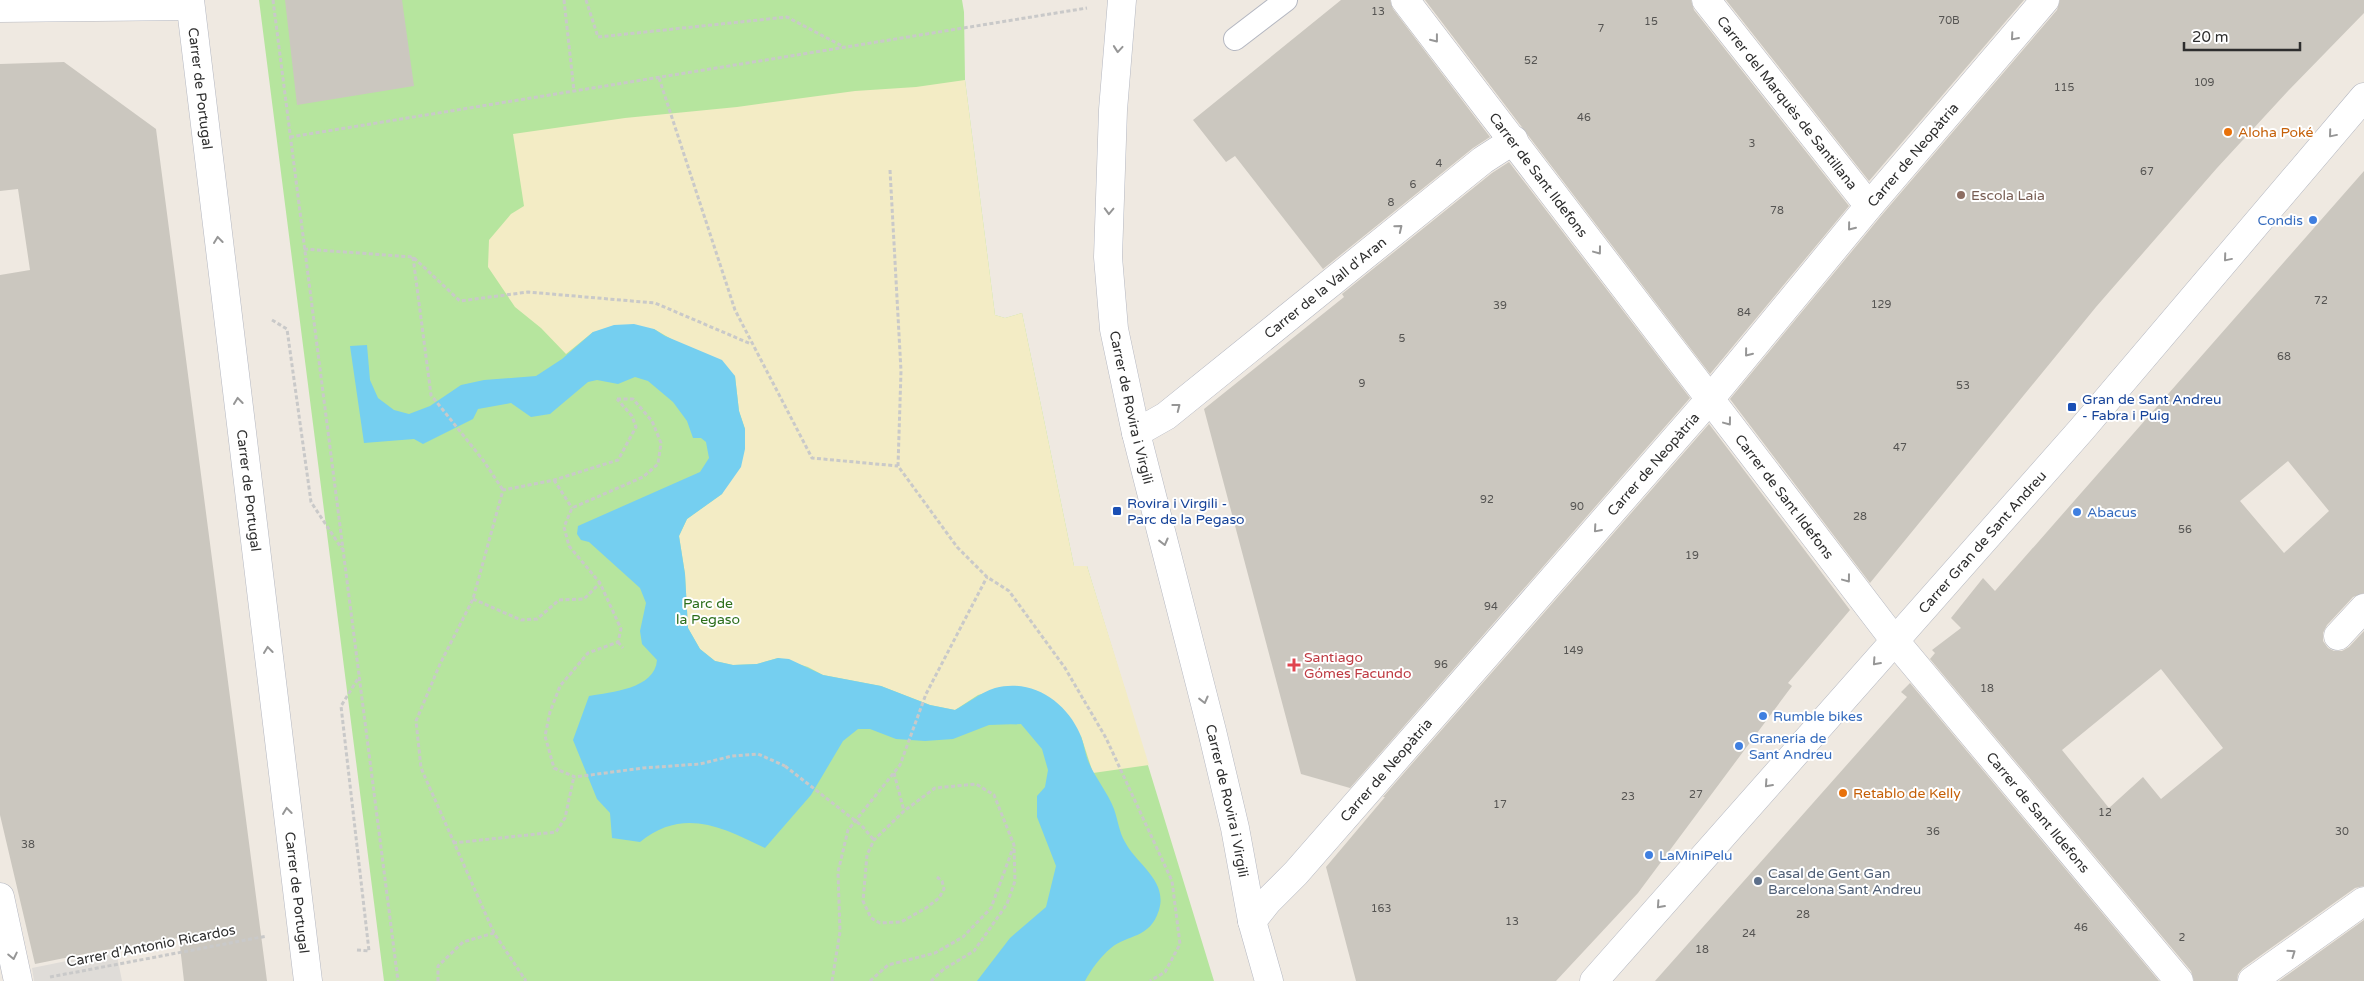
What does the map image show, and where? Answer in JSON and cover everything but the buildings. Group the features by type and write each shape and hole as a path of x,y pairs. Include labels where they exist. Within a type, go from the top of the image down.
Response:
{"street":[{"name":"Carrer de Rovira i Virgili","path":"1122,0 1113,110 1108,257 1114,329 1136,433 1235,828 1252,921 1269,981"},
{"name":"Carrer de Sant Ildefons","path":"1405,0 1514,140 1895,642 2179,981"},
{"name":"Carrer del Marquès de Santillana","path":"1706,0 1869,206"},
{"name":"Carrer de Neopàtria","path":"1252,921 1312,855 1710,399 1869,206 2045,0"},
{"path":"0,8 190,3"},
{"name":"Carrer de Portugal","path":"190,3 308,981"},
{"name":"Carrer Gran de Sant Andreu","path":"1594,981 2088,421 2364,97"},
{"name":"Carrer de la Vall d'Aran","path":"1136,433 1166,416 1476,166 1514,140"},
{"path":"2338,636 2364,608"},
{"path":"0,897 31,979"},
{"path":"2252,981 2364,902"}],"lane":[{"path":"1235,39 1286,0"}],"path":[{"path":"273,0 398,981"},
{"path":"564,0 574,91"},
{"path":"586,0 598,37 787,17 845,47"},
{"path":"290,137 1094,7"},
{"path":"659,78 735,310 812,458 898,466"},
{"path":"890,170 902,370 898,466 957,547 987,577 1010,590 1065,668 1106,738 1172,881 1180,944 1165,972 1150,981"},
{"path":"304,249 413,257 460,301 528,292 655,303 753,345"},
{"path":"413,257 431,395 483,460 503,490 473,599 440,664 416,721 421,768 494,933 526,981"},
{"path":"272,320 286,329 311,502 343,549"},
{"path":"503,490 554,480 618,460 636,427 632,416 617,399 633,399 652,422 661,443 658,464 643,477 572,508 564,528 569,546 600,583 621,630 618,642"},
{"path":"554,480 572,508"},
{"path":"832,981 840,932 838,872 848,830 900,765 926,694 987,577"},
{"path":"473,599 522,620 537,619 559,600 584,598 600,583"},
{"path":"618,642 623,648"},
{"path":"618,642 588,653 560,686 550,712 545,736 554,768 575,777 643,768 700,764 732,756 758,754 785,766 862,826 874,840"},
{"path":"357,950 369,951 341,706 359,676"},
{"path":"894,772 904,811"},
{"path":"453,842 556,832 565,818 575,777"},
{"path":"930,981 944,969 974,951 1007,904 1015,881 1014,845 994,795 976,784 935,788 904,811 874,840 866,855 862,892 863,901 871,918 880,923 901,922 926,908 939,898 944,889 942,881 937,878"},
{"path":"870,981 888,965 935,953 962,937 992,908 1014,845"},
{"path":"438,981 438,966 462,942 494,933"},
{"name":"Carrer d'Antonio Ricardos","path":"31,979 276,934"}],"green space":[{"name":"Parc de la Pegaso","path":"259,0 962,0 964,12 965,80 995,315 1005,318 1022,313 1074,566 1087,566 1214,981 384,981"}],"sand":[{"path":"965,80 995,315 1005,318 1022,313 1074,566 1087,566 1149,765 1093,773 1081,736 1009,686 978,695 955,710 930,705 881,686 823,675 808,667 778,658 757,664 733,665 715,661 700,649 688,628 685,574 679,536 687,519 722,494 745,429 739,411 735,376 654,329 593,332 566,354 541,328 515,307 488,267 489,240 511,214 524,206 513,134 625,118 737,107 855,91 916,87"}],"shaded area":[{"path":"116,951 122,981 34,981 32,968"}],"water":[{"path":"634,324 654,329 665,336 722,360 735,376 739,411 745,429 745,449 741,467 722,494 687,519 679,536 685,574 688,628 700,649 715,661 733,665 757,664 778,658 789,659 823,675 881,686 930,705 955,710 979,695 995,688 1021,686 1034,689 1046,695 1066,711 1074,722 1089,763 1109,797 1123,838 1130,850 1155,881 1161,899 1159,910 1150,926 1138,935 1111,948 1103,955 1085,981 977,981 1010,938 1046,907 1056,866 1037,817 1037,796 1045,787 1048,770 1042,749 1021,724 989,725 953,739 925,741 896,739 870,729 858,729 843,741 811,795 765,848 718,828 687,823 672,825 656,831 640,842 612,838 610,813 597,799 573,740 589,696 620,690 640,683 649,677 654,670 657,660 642,644 640,631 646,603 640,588 589,542 581,540 577,534 578,526 700,472 709,458 706,442 701,438 693,438 687,421 673,402 648,381 635,377 618,384 597,380 588,382 550,414 531,417 511,403 478,409 473,419 423,444 414,439 364,443 350,346 367,345 370,380 378,398 394,410 409,414 430,406 461,385 484,380 536,376 562,359 593,332 614,325"}],"place":[{"name":"Aloha Poké","path":"2228,132"},
{"name":"Escola Laia","path":"1961,195"},
{"name":"Condis","path":"2313,220"},
{"name":"Gran de Sant Andreu - Fabra i Puig","path":"2072,407"},
{"name":"Rovira i Virgili - Parc de la Pegaso","path":"1117,511"},
{"name":"Abacus","path":"2077,512"},
{"name":"Santiago Gómes Facundo","path":"1294,665"},
{"name":"Rumble bikes","path":"1763,716"},
{"name":"Graneria de Sant Andreu","path":"1739,746"},
{"name":"Retablo de Kelly","path":"1843,793"},
{"name":"LaMiniPelu","path":"1649,855"},
{"name":"Casal de Gent Gan Barcelona Sant Andreu","path":"1758,881"}]}
